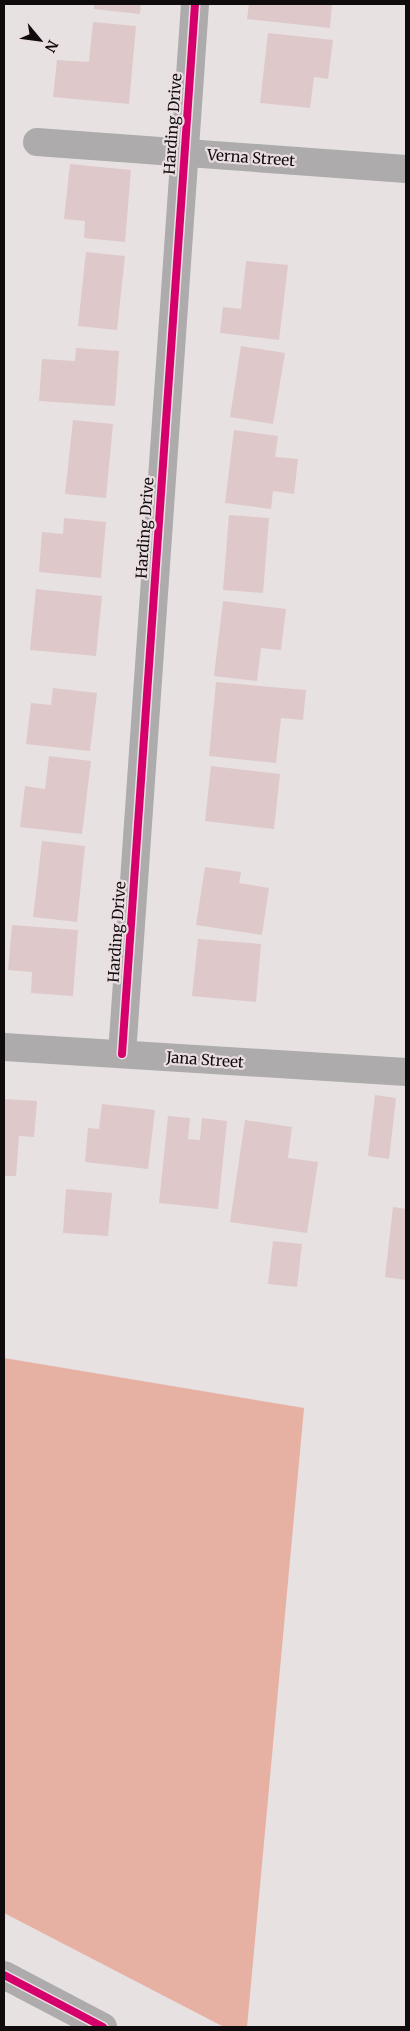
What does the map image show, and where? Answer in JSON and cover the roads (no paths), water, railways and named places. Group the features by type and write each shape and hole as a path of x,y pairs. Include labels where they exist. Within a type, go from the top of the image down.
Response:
{"street":[{"name":"Harding Drive","path":"122,1054 195,4"},
{"name":"Verna Street","path":"37,142 406,169"},
{"name":"Jana Street","path":"4,1047 406,1072"},
{"path":"4,1976 102,2027"}]}
